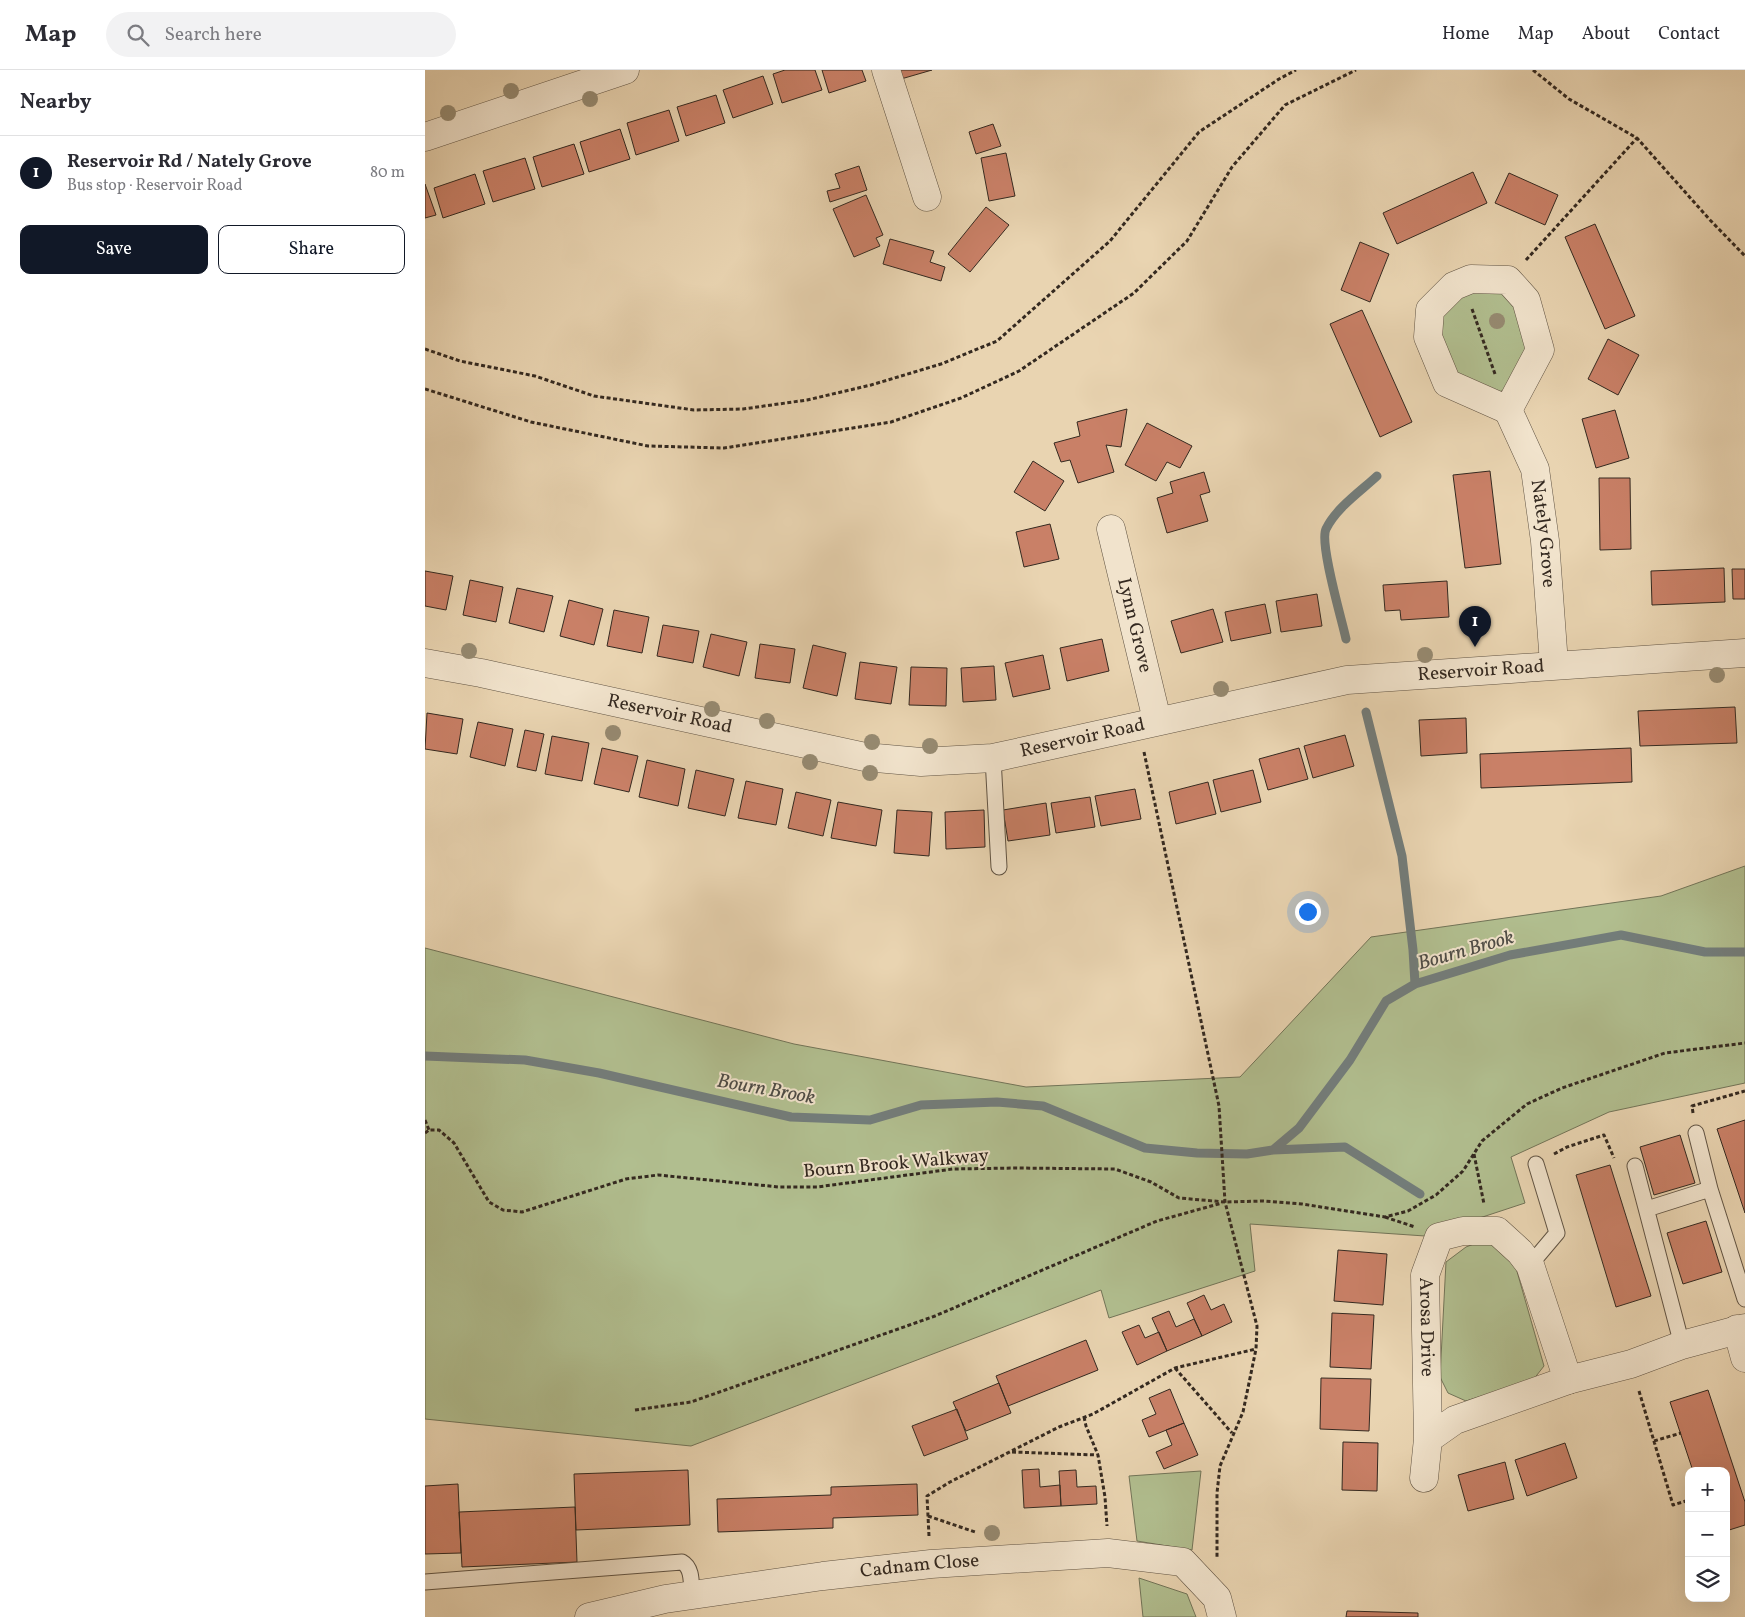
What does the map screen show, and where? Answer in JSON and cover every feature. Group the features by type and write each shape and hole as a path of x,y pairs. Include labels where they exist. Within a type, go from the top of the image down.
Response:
{"street":[{"path":"425,138 625,70"},
{"path":"886,70 927,197"},
{"path":"1471,279 1509,280 1527,300 1540,350 1509,410 1447,383 1428,337 1429,310 1454,286 1462,282 1471,279"},
{"name":"Nately Grove","path":"1509,410 1535,469 1545,541 1554,664"},
{"name":"Lynn Grove","path":"1111,529 1148,722"},
{"name":"Reservoir Road","path":"425,663 481,673 865,757 921,762 993,758 1148,722 1347,680 1554,664 1745,653"},
{"name":"Arosa Drive","path":"1424,1478 1428,1439 1425,1275 1439,1237 1463,1231 1490,1231"},
{"path":"1490,1231 1497,1231 1520,1252 1530,1265 1568,1380"},
{"path":"1428,1439 1455,1420 1568,1380 1631,1364 1682,1345 1741,1328 1745,1358"},
{"name":"Cadnam Close","path":"589,1617 665,1599 823,1576 931,1564 1108,1553 1183,1562 1219,1607"}],"lane":[{"path":"993,758 999,867"},
{"path":"1696,1133 1710,1189 1745,1299"},
{"path":"1530,1265 1557,1233 1537,1164"},
{"path":"1635,1166 1682,1345"},
{"path":"1647,1209 1710,1189"},
{"path":"425,1582 682,1562 687,1565 690,1571 692,1596"}],"path":[{"path":"425,350 460,360 535,376 594,396 693,410 743,409 807,400 871,385 941,364 997,341 1110,241 1199,132 1279,79 1296,70"},
{"path":"425,389 531,422 648,446 723,448 891,422 952,401 1019,372 1134,293 1187,241 1231,167 1285,106 1355,70"},
{"path":"1533,70 1569,99 1637,138 1710,220 1745,256"},
{"path":"1509,280 1637,138"},
{"path":"1462,282 1509,410"},
{"path":"1148,722 1163,852 1219,1106 1225,1202 1257,1326 1256,1349 1243,1412 1232,1433 1220,1466 1219,1607"},
{"name":"Bourn Brook Walkway","path":"427,1132 439,1130 454,1143 489,1202 503,1210 522,1212 626,1179 658,1175 779,1187 817,1187 953,1168 1016,1168 1115,1169 1151,1182 1179,1198 1225,1202 1263,1201 1302,1204 1385,1217 1408,1211 1436,1195 1463,1171 1482,1141 1527,1104 1562,1088 1665,1053 1745,1043"},
{"path":"1696,1133 1692,1106 1745,1091"},
{"path":"425,1120 427,1132"},
{"path":"1537,1164 1567,1147 1604,1135 1615,1160"},
{"path":"1474,1154 1490,1231"},
{"path":"635,1410 691,1402 926,1319 1157,1221 1225,1202"},
{"path":"931,1564 927,1496 950,1482 1093,1414 1175,1368 1256,1349"},
{"path":"1631,1364 1673,1505 1685,1501"},
{"path":"1175,1368 1232,1433"},
{"path":"1084,1417 1098,1454 1105,1497 1108,1553"},
{"path":"1654,1441 1681,1433"},
{"path":"1011,1452 1098,1454"}],"green space":[{"path":"1502,289 1516,306 1529,350 1509,388 1494,394 1455,376 1438,337 1440,313 1458,295"},
{"path":"1745,866 1745,1083 1609,1112 1511,1157 1525,1203 1425,1236 1250,1224 1255,1271 1109,1318 1101,1290 691,1446 425,1419 425,948 794,1044 1026,1087 1240,1077 1371,937 1661,896"},
{"path":"1484,1240 1503,1246 1516,1268 1544,1366 1533,1380 1466,1401 1448,1393 1440,1377 1446,1262 1466,1247"},
{"path":"1201,1471 1192,1550 1137,1541 1129,1476"},
{"path":"1139,1578 1187,1594 1196,1617 1143,1617"}],"building":[{"path":"785,70 815,70 822,90 782,103 773,74"},
{"path":"822,70 862,70 866,81 829,93"},
{"path":"899,70 932,70 901,79"},
{"path":"763,76 773,104 733,118 723,90"},
{"path":"716,95 725,123 686,136 677,107"},
{"path":"669,110 679,141 636,155 627,123"},
{"path":"993,124 1001,146 976,154 969,132"},
{"path":"620,129 630,159 589,172 580,142"},
{"path":"574,144 584,174 542,187 533,157"},
{"path":"1006,153 1015,196 989,201 981,158"},
{"path":"525,158 535,189 493,202 483,171"},
{"path":"859,166 867,190 830,202 827,191 840,188 835,174"},
{"path":"1473,172 1487,203 1397,244 1383,213"},
{"path":"1509,173 1558,195 1545,225 1495,203"},
{"path":"475,174 485,204 443,218 434,188"},
{"path":"425,184 436,215 425,218"},
{"path":"866,195 883,235 876,238 880,246 854,257 833,209"},
{"path":"986,207 1009,225 970,272 948,254"},
{"path":"1595,224 1635,316 1605,329 1565,237"},
{"path":"890,239 934,251 930,262 945,267 941,281 883,264"},
{"path":"1360,242 1389,254 1370,302 1341,290"},
{"path":"1362,310 1412,422 1380,437 1330,324"},
{"path":"1608,339 1639,355 1618,395 1588,379"},
{"path":"1127,409 1121,447 1106,445 1114,472 1078,483 1070,460 1061,462 1054,443 1080,436 1077,422"},
{"path":"1615,410 1629,458 1596,468 1582,419"},
{"path":"1147,423 1192,446 1180,468 1167,462 1156,481 1125,465"},
{"path":"1033,461 1064,481 1045,511 1014,492"},
{"path":"1490,471 1501,564 1465,568 1453,475"},
{"path":"1204,472 1210,492 1200,495 1208,521 1167,533 1157,498 1173,493 1170,482"},
{"path":"1599,478 1630,478 1631,549 1600,550"},
{"path":"1050,524 1059,559 1024,567 1016,532"},
{"path":"1724,568 1725,602 1652,605 1651,571"},
{"path":"1732,569 1745,569 1745,599 1733,599"},
{"path":"425,571 453,576 446,610 425,606"},
{"path":"470,580 503,587 496,622 463,615"},
{"path":"1447,581 1449,617 1401,620 1400,610 1385,611 1383,585"},
{"path":"517,588 553,596 544,632 509,623"},
{"path":"1317,594 1322,626 1281,632 1276,601"},
{"path":"569,600 603,609 594,645 560,636"},
{"path":"1265,604 1271,633 1231,641 1225,612"},
{"path":"1213,609 1223,642 1181,653 1171,621"},
{"path":"614,610 649,617 642,653 607,646"},
{"path":"663,625 699,631 693,663 657,656"},
{"path":"711,634 747,642 739,676 703,667"},
{"path":"1102,639 1109,671 1067,681 1060,648"},
{"path":"760,644 795,649 790,683 755,678"},
{"path":"813,645 846,653 837,696 803,688"},
{"path":"1043,655 1050,689 1013,697 1005,663"},
{"path":"860,662 897,667 891,704 855,699"},
{"path":"994,666 996,700 963,702 961,668"},
{"path":"911,667 947,668 946,706 909,705"},
{"path":"1735,707 1737,743 1640,746 1638,711"},
{"path":"427,713 463,719 457,754 425,749"},
{"path":"1466,718 1467,753 1421,756 1419,720"},
{"path":"478,722 513,729 505,766 470,757"},
{"path":"525,730 544,734 536,771 517,767"},
{"path":"1345,735 1354,766 1313,778 1304,746"},
{"path":"552,736 589,743 582,781 545,774"},
{"path":"602,748 638,756 629,792 594,784"},
{"path":"1299,748 1308,779 1268,790 1259,759"},
{"path":"1631,748 1632,782 1481,788 1480,754"},
{"path":"647,760 685,769 678,806 639,797"},
{"path":"696,770 734,779 725,816 688,808"},
{"path":"1253,770 1261,802 1221,812 1213,780"},
{"path":"746,781 783,789 776,825 738,818"},
{"path":"1208,782 1216,814 1176,824 1169,792"},
{"path":"1135,789 1141,819 1101,826 1095,796"},
{"path":"796,792 831,800 823,836 788,828"},
{"path":"1090,797 1095,827 1056,833 1051,803"},
{"path":"838,802 882,810 876,846 831,838"},
{"path":"1046,803 1050,835 1008,841 1003,810"},
{"path":"897,810 932,812 929,856 894,853"},
{"path":"984,810 985,847 946,849 945,812"},
{"path":"1745,1120 1745,1213 1717,1129"},
{"path":"1680,1135 1695,1183 1654,1195 1640,1147"},
{"path":"1610,1165 1651,1296 1616,1307 1576,1175"},
{"path":"1706,1221 1722,1272 1683,1284 1667,1233"},
{"path":"1338,1250 1387,1254 1383,1305 1334,1301"},
{"path":"1204,1295 1211,1310 1224,1304 1232,1322 1202,1336 1187,1303"},
{"path":"1169,1311 1176,1327 1194,1319 1202,1336 1167,1351 1152,1318"},
{"path":"1332,1313 1374,1315 1371,1369 1330,1367"},
{"path":"1139,1325 1145,1338 1159,1332 1167,1351 1137,1365 1122,1332"},
{"path":"1086,1340 1098,1370 1008,1406 996,1376"},
{"path":"1321,1378 1371,1379 1369,1431 1320,1429"},
{"path":"999,1383 1011,1413 966,1431 953,1402"},
{"path":"1170,1389 1184,1423 1149,1437 1142,1420 1156,1414 1149,1398"},
{"path":"1708,1390 1745,1502 1745,1525 1730,1530 1730,1467 1692,1467 1670,1402"},
{"path":"957,1409 968,1439 924,1456 912,1426"},
{"path":"1184,1423 1198,1455 1164,1469 1156,1452 1172,1445 1166,1430"},
{"path":"1343,1442 1378,1443 1377,1491 1342,1490"},
{"path":"1565,1443 1577,1478 1527,1496 1515,1460"},
{"path":"1505,1462 1514,1499 1468,1511 1458,1475"},
{"path":"1039,1469 1040,1487 1060,1485 1061,1506 1024,1508 1022,1470"},
{"path":"688,1470 690,1525 576,1530 574,1474"},
{"path":"1076,1470 1077,1487 1096,1486 1097,1504 1061,1506 1059,1471"},
{"path":"458,1484 461,1553 425,1554 425,1486"},
{"path":"917,1484 918,1515 833,1518 833,1528 718,1532 717,1499 831,1495 831,1487"},
{"path":"575,1507 577,1562 462,1567 459,1512"},
{"path":"1347,1611 1418,1613 1418,1617 1346,1617"}],"waterway":[{"path":"1346,639 1328,565 1326,529 1342,507 1377,476"},
{"path":"1366,712 1402,856 1415,984"},
{"name":"Bourn Brook","path":"1273,1150 1299,1128 1350,1060 1386,1001 1415,984 1510,955 1621,935 1705,952 1745,952"},
{"name":"Bourn Brook","path":"425,1056 525,1060 599,1073 791,1117 870,1120 921,1105 997,1102 1043,1106 1145,1148 1197,1153 1247,1154 1273,1150 1345,1147 1420,1194"}],"place":[{"name":"Reservoir Rd / Nately Grove","path":"1475,647"}]}
